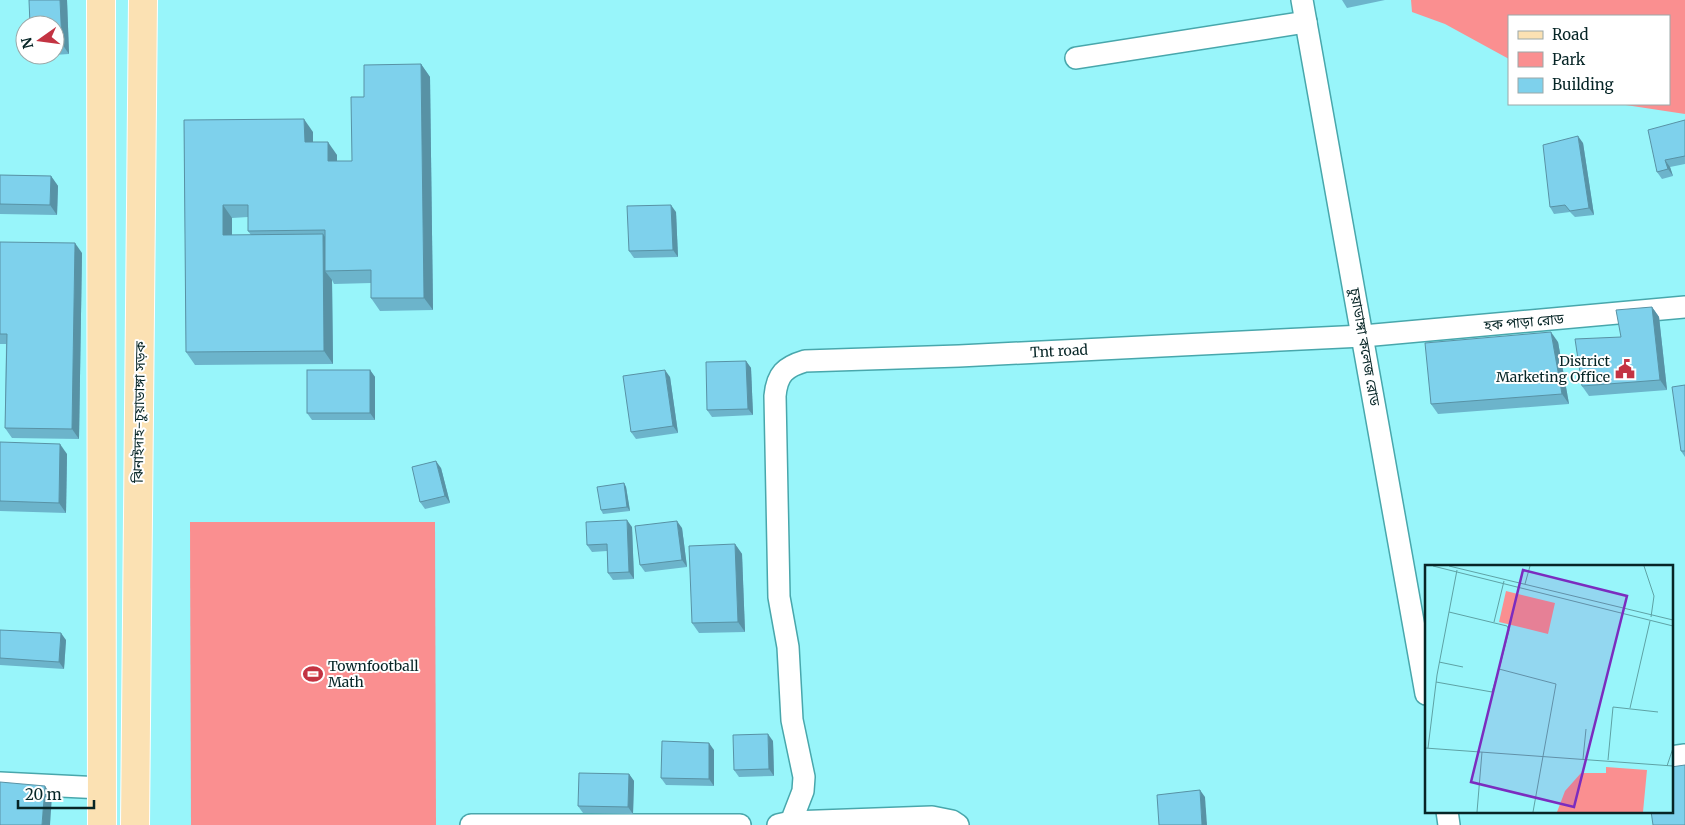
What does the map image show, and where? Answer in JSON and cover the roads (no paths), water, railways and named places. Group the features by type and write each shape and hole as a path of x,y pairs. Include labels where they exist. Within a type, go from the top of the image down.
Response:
{"main road":[{"path":"102,0 102,825"},
{"name":"ঝিনাইদাহ-চুয়াডাঙ্গা সড়ক","path":"135,825 143,0"}],"street":[{"name":"চুয়াডাঙ্গা কলেজ রোড","path":"1302,0 1425,688"},
{"path":"1076,58 1306,22"},
{"name":"হক পাড়া রোড","path":"1363,336 1685,307"},
{"name":"Tnt road","path":"785,823 803,791 804,777 792,720 788,647 779,598 775,396 776,383 783,372 793,365 805,361 959,356 1363,336"},
{"path":"1672,757 1685,755"},
{"path":"0,783 102,788"},
{"path":"1447,812 1449,825"},
{"path":"785,823 932,816 952,821 958,825"},
{"path":"471,825 740,825"}],"place":[{"name":"District Marketing Office","path":"1625,369"},
{"name":"Townfootball Math","path":"313,674"}]}
